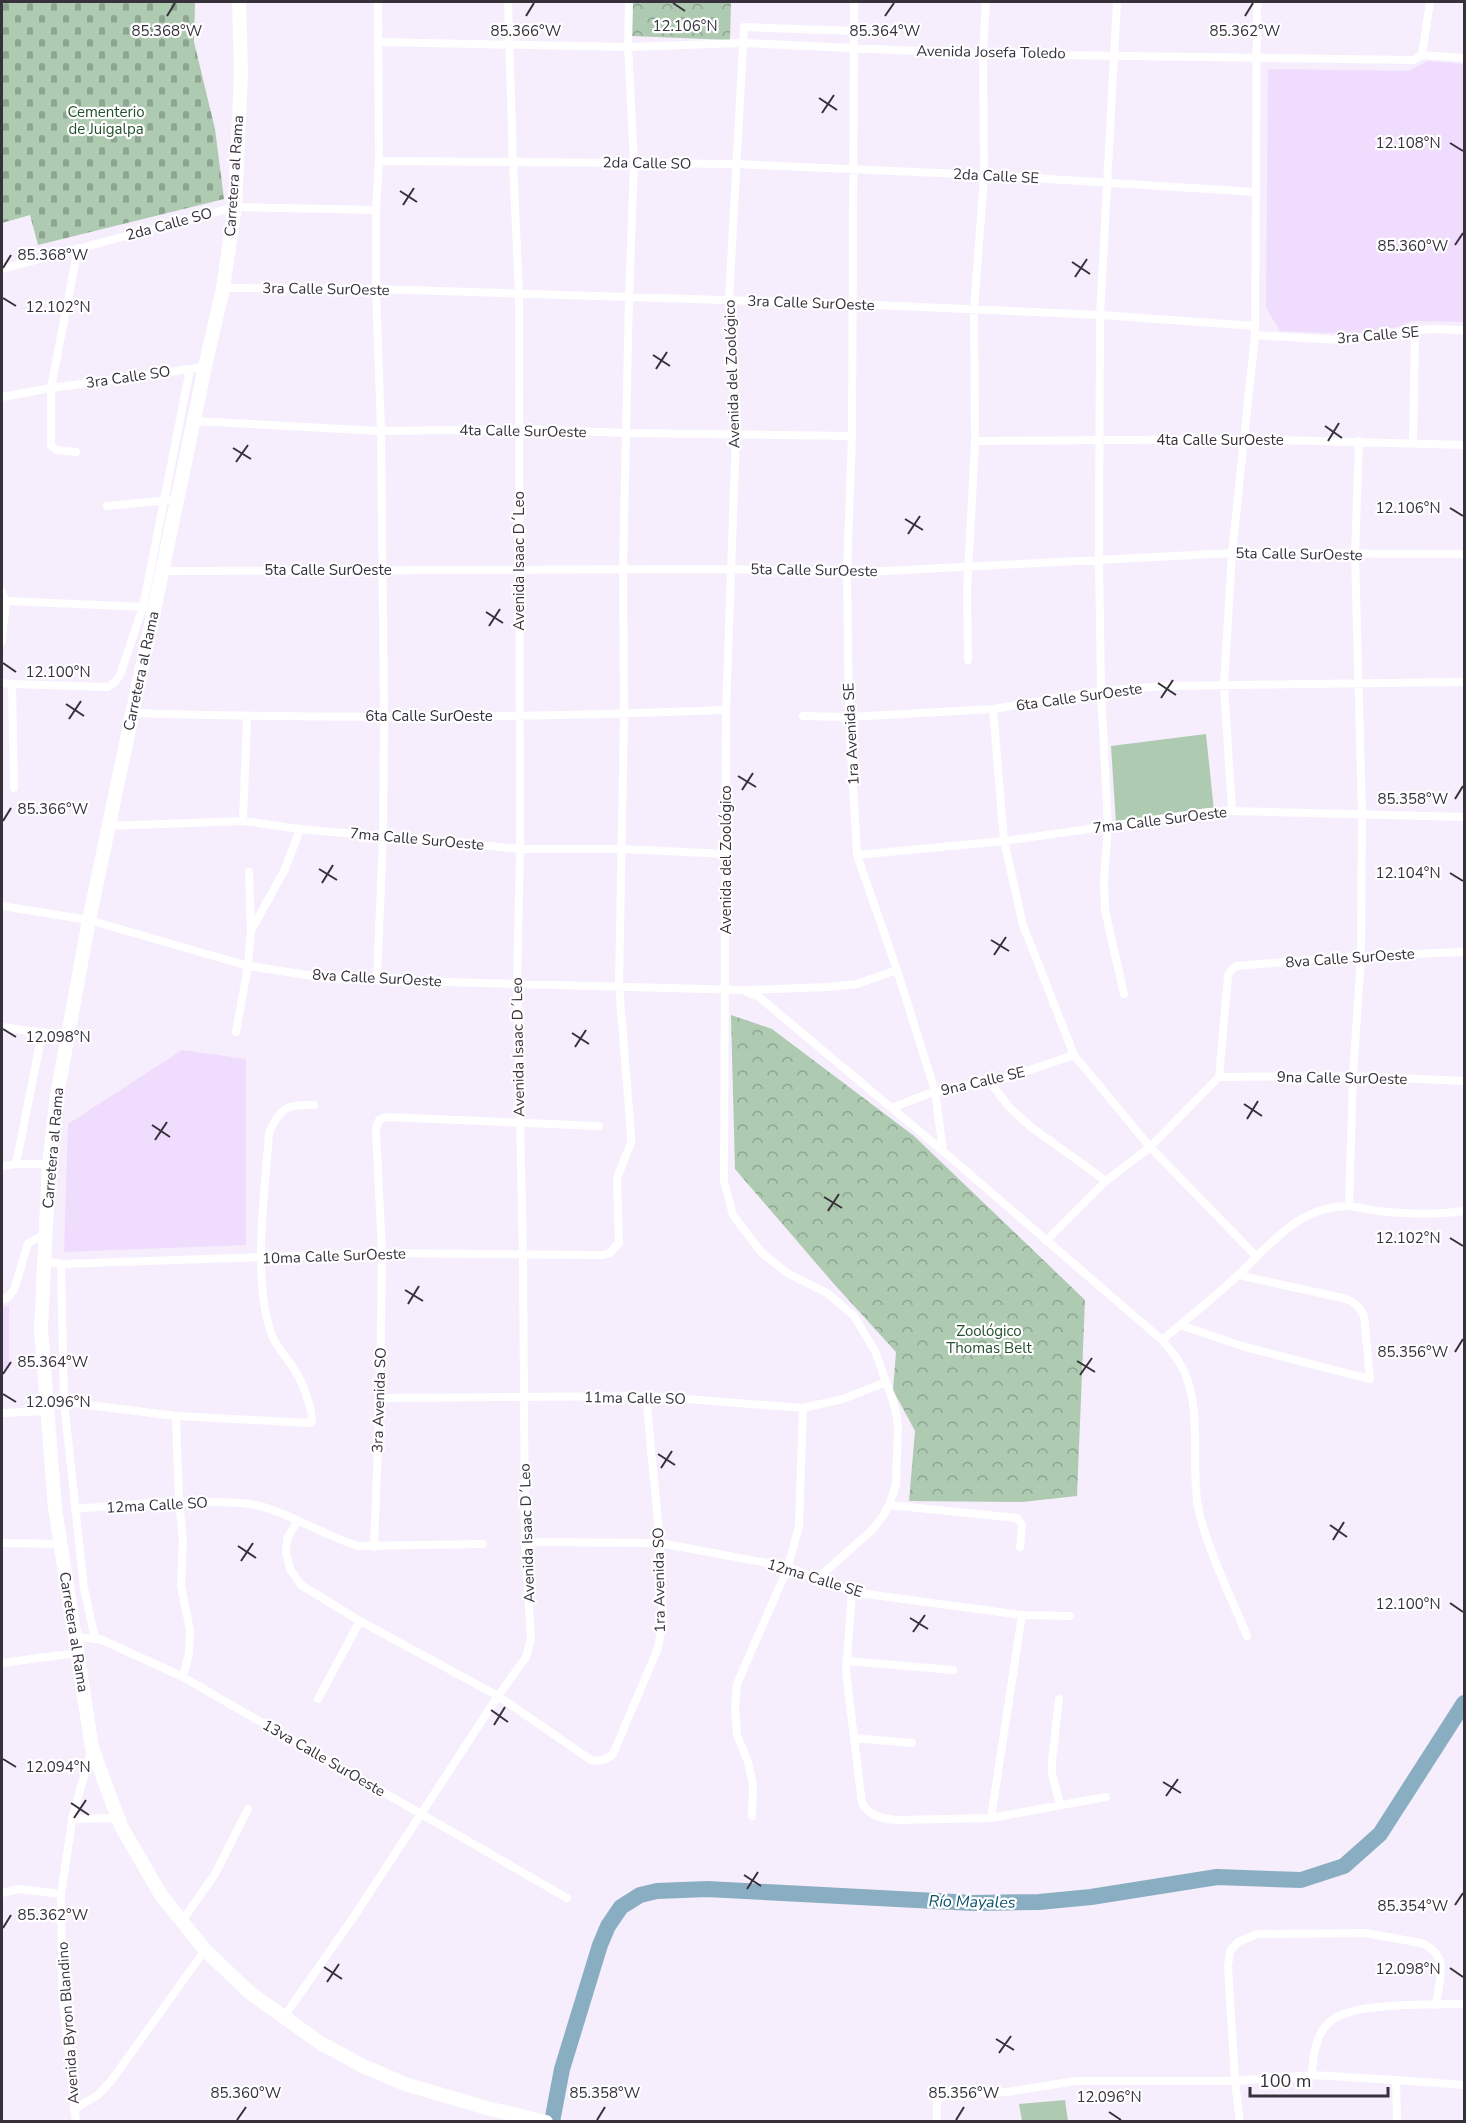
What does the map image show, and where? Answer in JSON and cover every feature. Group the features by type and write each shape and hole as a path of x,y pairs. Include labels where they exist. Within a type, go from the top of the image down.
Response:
{"highway":[{"name":"Carretera al Rama","path":"239,2 241,73 235,207 223,288 194,421 171,500 162,571 148,607 132,713 89,920 57,1095 49,1164 41,1329 55,1509 60,1544 92,1748 118,1818 161,1895 206,1950 249,1992 283,2018 363,2066 405,2085 487,2108 546,2121"}],"street":[{"path":"377,980 383,836 384,716 384,570 376,289 376,210 379,161 378,2"},
{"name":"Avenida Isaac D´Leo","path":"283,2018 356,1915 530,1648 525,1542 523,1255 516,983 520,849 519,295 508,2"},
{"path":"619,986 624,714 623,571 634,162 628,2"},
{"name":"1ra Avenida SE","path":"854,2 852,436 847,573 849,717 857,855 897,970 935,1092 943,1151"},
{"path":"968,660 966,630 975,441 974,310 984,175 983,54 986,2"},
{"path":"1117,2 1100,315 1099,558 1101,691 1108,825 1104,881 1105,910 1124,994"},
{"path":"1232,811 1224,685 1232,553 1255,331 1257,2"},
{"path":"1422,55 1430,2"},
{"path":"743,43 744,27 854,32"},
{"name":"Avenida Josefa Toledo","path":"378,42 628,47 743,43 983,54 1114,54 1413,60 1422,55 1464,58"},
{"name":"Avenida del Zoológico","path":"743,43 729,301 736,434 726,710 724,1181 733,1215 761,1252 787,1273 827,1293 854,1316 871,1342 895,1407 898,1426 896,1485 889,1505 872,1530 818,1578"},
{"name":"2da Calle SO","path":"379,161 735,164"},
{"name":"2da Calle SE","path":"735,164 984,175 1256,192"},
{"name":"2da Calle SO","path":"2,269 235,207 376,210"},
{"path":"76,452 56,450 51,445 51,388 78,248"},
{"name":"3ra Calle SurOeste","path":"223,288 376,289 852,304 1100,315 1255,331"},
{"name":"3ra Calle SE","path":"1255,331 1340,340 1431,329 1464,330"},
{"path":"1413,443 1415,331"},
{"name":"3ra Calle SO","path":"2,397 205,366"},
{"path":"2,683 108,687 120,675 148,607 171,500 190,369"},
{"name":"4ta Calle SurOeste","path":"194,421 381,431 519,429 852,436"},
{"name":"4ta Calle SurOeste","path":"975,441 1244,439 1464,445"},
{"path":"1349,1206 1353,1076 1361,956 1362,813 1355,554 1359,441"},
{"path":"107,506 171,500"},
{"name":"5ta Calle SurOeste","path":"162,571 520,568 623,571 730,569 847,573 969,568 1099,558 1232,553 1464,554"},
{"path":"2,592 6,602 2,642"},
{"path":"6,602 148,607"},
{"name":"6ta Calle SurOeste","path":"802,716 849,717 993,709 1101,691 1163,686 1464,682"},
{"path":"12,684 14,788"},
{"path":"993,709 1004,841 1023,925 1074,1055 1150,1147 1256,1256"},
{"name":"6ta Calle SurOeste","path":"132,713 247,717 519,716 726,710"},
{"path":"243,821 247,717"},
{"name":"7ma Calle SurOeste","path":"857,855 1004,841 1108,825 1232,811 1464,817"},
{"name":"7ma Calle SurOeste","path":"108,826 243,821 300,829 520,849 621,849 727,854"},
{"path":"251,931 285,869 300,829"},
{"path":"236,1032 248,966 251,931 249,872"},
{"name":"8va Calle SurOeste","path":"2,906 89,920 248,966 333,979 742,990 857,984 897,970"},
{"name":"8va Calle SurOeste","path":"1219,1077 1228,976 1236,966 1361,956 1464,952"},
{"name":"10ma Calle SurOeste","path":"44,1261 61,1264 382,1253 603,1255 610,1253 619,1243 617,1178 628,1151 631,1134 619,986"},
{"path":"742,990 759,997 776,1009 1162,1340 1179,1362 1186,1376 1192,1404 1200,1514 1247,1636"},
{"path":"2,1027 67,1036"},
{"path":"16,1164 42,1033"},
{"name":"9na Calle SE","path":"892,1108 935,1092 990,1082 1074,1055"},
{"name":"9na Calle SurOeste","path":"1219,1077 1353,1076 1464,1081"},
{"path":"1046,1241 1106,1181 1150,1147 1219,1077"},
{"path":"990,1082 1009,1107 1031,1127 1106,1181"},
{"path":"64,1402 176,1416 308,1425 312,1422 313,1415 297,1374 279,1349 268,1323 260,1257 269,1133 275,1119 283,1109 292,1104 314,1106"},
{"name":"3ra Avenida SO","path":"374,1547 380,1398 382,1253 376,1129 379,1120 386,1118 520,1121"},
{"path":"520,1121 599,1125"},
{"path":"2,1166 49,1164"},
{"path":"1162,1340 1238,1275 1295,1222 1308,1215 1320,1210 1349,1206 1378,1211 1422,1214 1464,1211"},
{"path":"2,1299 8,1298 14,1290 28,1243 46,1234"},
{"path":"61,1264 64,1402 84,1588 95,1639"},
{"path":"1180,1325 1245,1347 1370,1379 1364,1316 1355,1303 1347,1299 1238,1275"},
{"name":"11ma Calle SO","path":"380,1398 646,1396 802,1407 843,1399 886,1382"},
{"name":"1ra Avenida SO","path":"498,1696 591,1760 600,1761 613,1754 663,1633 660,1543 646,1396"},
{"path":"752,1816 753,1785 748,1762 737,1735 735,1705 738,1684 788,1567 799,1526 802,1407"},
{"path":"2,1413 48,1411"},
{"path":"176,1416 179,1501 183,1539 181,1586 190,1630 189,1653 183,1677"},
{"name":"12ma Calle SO","path":"75,1509 179,1501 244,1503 263,1506 339,1540 358,1546 483,1544"},
{"path":"889,1505 1017,1518 1022,1525 1020,1547"},
{"path":"297,1521 286,1539 286,1552 290,1569 301,1585 360,1621 498,1696"},
{"name":"12ma Calle SE","path":"525,1542 660,1543 788,1567 852,1592 1022,1615 1070,1616"},
{"path":"2,1543 60,1544"},
{"path":"852,1592 846,1661 862,1803 868,1812 897,1820 991,1818 1106,1797"},
{"path":"991,1818 1022,1615"},
{"path":"318,1699 360,1621"},
{"name":"13va Calle SurOeste","path":"74,1637 100,1639 183,1677 567,1898"},
{"path":"2,1663 76,1653"},
{"path":"846,1661 953,1670"},
{"path":"1059,1699 1052,1773 1060,1805"},
{"path":"854,1738 912,1743"},
{"name":"Avenida Byron Blandino","path":"76,2121 62,1989 61,1894 72,1819 92,1748"},
{"path":"182,1921 214,1874 248,1809"},
{"path":"72,1819 118,1818"},
{"path":"2,1893 19,1889 61,1894"},
{"path":"1240,2121 1235,2081 1228,1966 1230,1952 1238,1942 1257,1934 1365,1933 1421,1943 1429,1946 1438,1954 1441,1962 1436,2005"},
{"path":"74,2109 98,2095 111,2081 206,1950"},
{"path":"1312,2075 1314,2050 1321,2033 1332,2020 1356,2009 1464,2004"},
{"path":"937,2121 937,2102 944,2093 1007,2092 1076,2081 1235,2081 1312,2075 1464,2085"},
{"path":"1396,2080 1397,2121"}],"shaded area":[{"path":"1428,61 1464,64 1464,322 1412,321 1398,327 1352,334 1280,331 1266,308 1268,69 1408,71"},
{"path":"182,1050 246,1059 246,1245 64,1252 68,1124"},
{"path":"9,1306 9,1370 2,1370 2,1307"}],"green space":[{"name":"Cementerio de Juigalpa","path":"2,2 195,2 194,42 215,129 224,199 38,245 30,215 2,223"},
{"path":"632,2 731,2 730,40 632,36"},
{"path":"1206,734 1214,811 1116,823 1111,746"},
{"name":"Zoológico Thomas Belt","path":"731,1015 772,1029 914,1136 1085,1300 1077,1496 1022,1502 909,1501 915,1431 893,1390 896,1352 735,1169"},
{"path":"1065,2100 1068,2121 1022,2121 1019,2104"}],"waterway":[{"name":"Río Mayales","path":"552,2122 562,2069 600,1945 608,1926 621,1907 640,1895 657,1891 707,1889 974,1903 1039,1902 1091,1897 1217,1877 1301,1880 1344,1866 1380,1834 1464,1703"}]}
